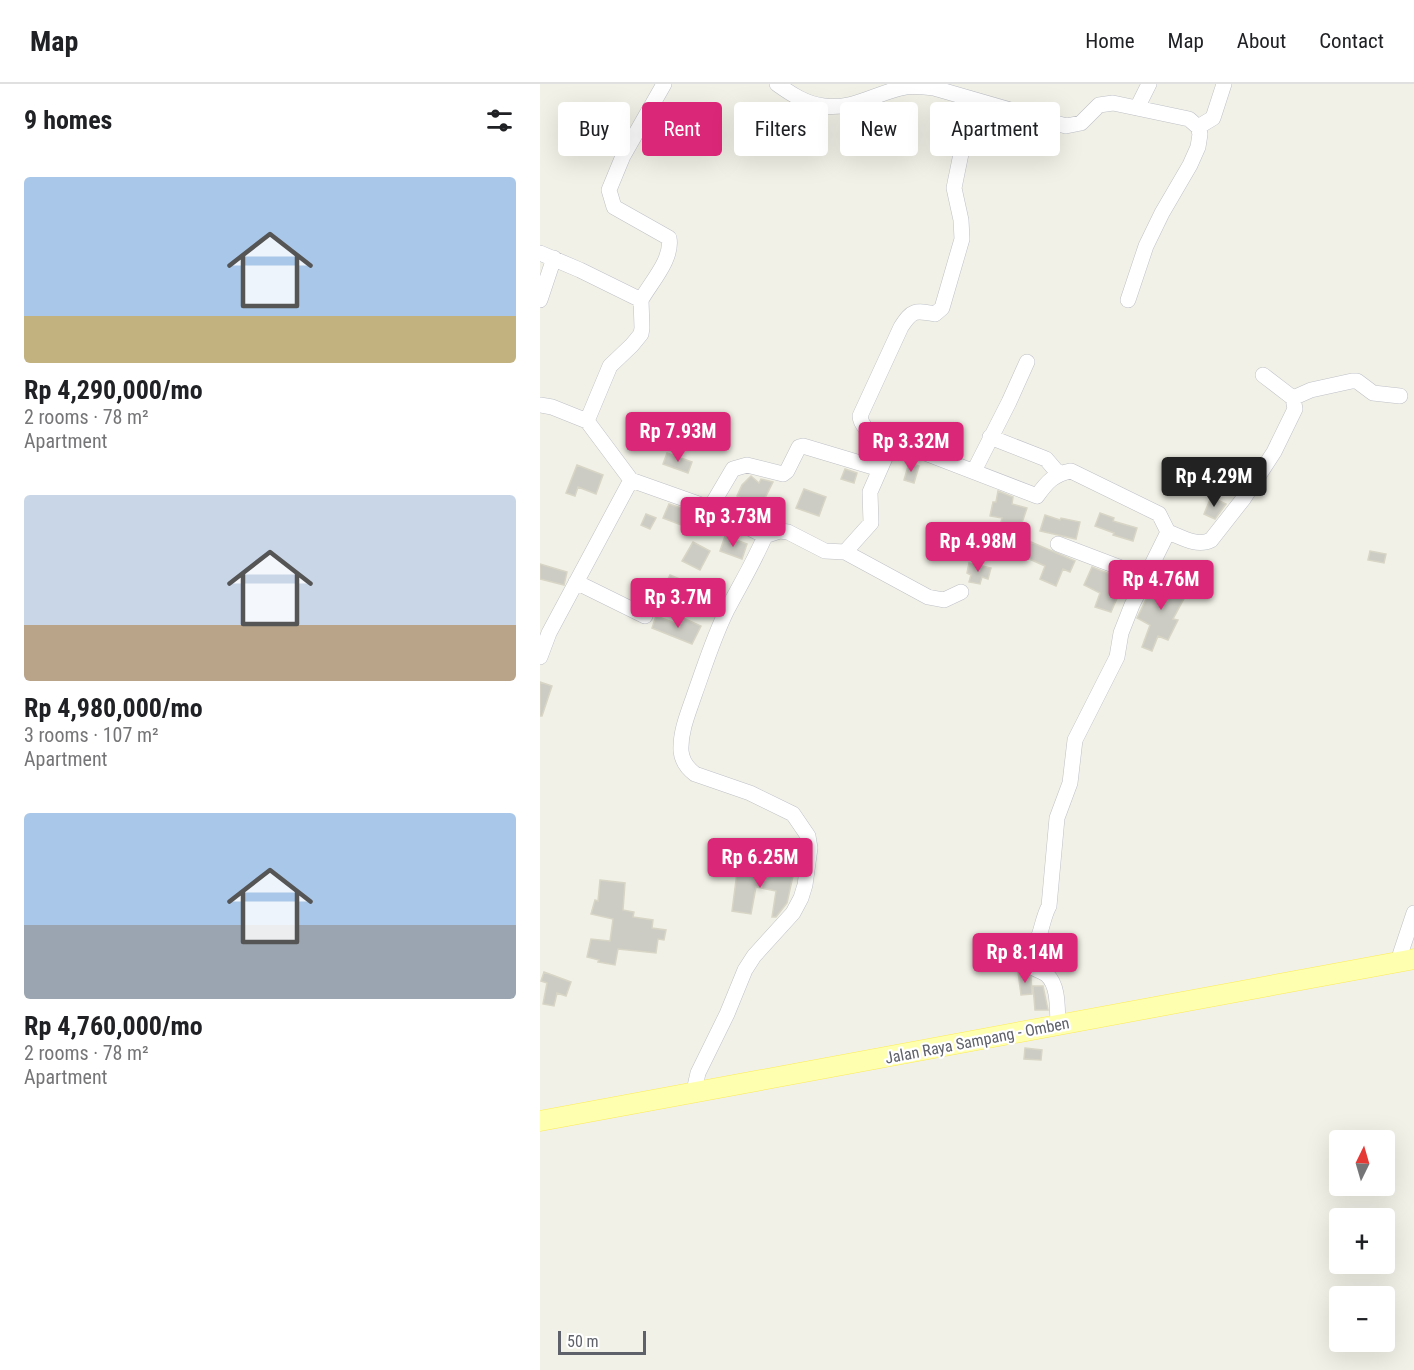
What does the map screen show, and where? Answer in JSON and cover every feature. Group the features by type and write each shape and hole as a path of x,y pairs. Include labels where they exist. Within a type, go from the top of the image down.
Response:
{"main road":[{"name":"Jalan Raya Sampang - Omben","path":"540,1120 886,1058 1406,960"}],"street":[{"path":"587,421 610,366 640,334 642,328 641,300 667,260 669,238 614,207 609,190 623,156 664,84"},
{"path":"777,84 802,100 822,106 860,102 903,87 935,86 972,100 1066,126 1081,123 1099,105 1113,103 1189,119 1198,127 1200,134 1198,147 1146,246 1128,300"},
{"path":"1137,108 1149,84"},
{"path":"1198,127 1213,118 1224,84"},
{"path":"888,451 861,423 860,416 901,327 910,314 918,311 935,314 942,308 962,239 961,220 954,188 972,100"},
{"path":"540,300 547,256 641,300"},
{"path":"974,471 1010,402 1027,362"},
{"path":"846,552 872,523 870,492 888,451 907,446 1037,496 1048,481 1058,474 1071,471 1159,514 1168,532 1191,541 1205,543 1211,540 1244,498 1274,452 1295,409 1293,398 1263,375"},
{"path":"1293,398 1311,390 1352,381 1357,381 1372,393 1400,396"},
{"path":"540,405 552,407 587,421 631,480 710,508 765,536 780,531 788,532 825,551 846,552 928,597 944,600 961,592"},
{"path":"990,437 1046,459 1058,474"},
{"path":"710,508 733,469 747,465 783,474 787,471 796,450 803,446 879,469"},
{"path":"540,657 549,633 631,480"},
{"path":"1058,1024 1054,986 1048,975 1029,965 1027,960 1049,906 1057,818 1070,783 1073,746 1117,657 1121,633 1168,532"},
{"path":"694,1091 698,1073 727,1014 745,970 754,956 794,913 801,898 809,862 808,836 793,814 750,793 695,774 685,764 681,753 685,723 708,655 726,612 753,565 765,536"},
{"path":"1058,543 1145,578"},
{"path":"576,582 645,616"},
{"path":"1406,960 1414,913"}],"building":[{"path":"667,453 692,462 688,473 663,464"},
{"path":"909,463 919,466 914,483 904,480"},
{"path":"577,465 603,475 596,494 578,487 575,496 566,493"},
{"path":"845,469 857,473 854,483 841,479"},
{"path":"751,476 759,483 761,479 773,482 759,510 765,513 761,523 745,515 750,502 737,496 742,485"},
{"path":"804,489 826,497 819,516 796,508"},
{"path":"998,491 1013,497 1012,504 1027,508 1021,526 1001,522 1002,518 990,516"},
{"path":"1211,497 1226,504 1215,519 1204,514"},
{"path":"669,504 690,511 684,526 663,518"},
{"path":"1100,513 1114,518 1113,521 1137,528 1133,541 1095,526"},
{"path":"646,514 656,518 650,529 641,525"},
{"path":"1045,515 1060,520 1061,518 1080,522 1076,539 1040,531"},
{"path":"998,530 1006,533 1001,551 987,547 990,535 996,537"},
{"path":"725,536 747,544 742,559 720,551"},
{"path":"693,542 710,551 700,570 682,561"},
{"path":"1031,542 1075,561 1070,572 1063,569 1056,586 1040,579 1045,566 1025,557"},
{"path":"1370,551 1386,554 1384,563 1368,560"},
{"path":"969,563 991,568 988,579 982,577 980,584 969,582 971,575 967,573"},
{"path":"540,564 567,572 564,585 540,579"},
{"path":"1092,567 1125,580 1111,612 1095,607 1100,593 1084,585"},
{"path":"670,575 723,597 717,608 682,589 678,599 668,594 672,584 667,581"},
{"path":"1157,577 1187,593 1173,619 1178,620 1168,640 1158,636 1152,651 1142,647 1150,625 1137,618"},
{"path":"656,616 678,624 681,617 701,626 692,644 652,628"},
{"path":"540,682 552,686 542,716 540,716"},
{"path":"738,865 793,876 787,903 776,917 772,917 776,891 756,887 751,914 732,911"},
{"path":"600,880 625,883 623,910 634,912 633,917 653,920 652,928 666,930 664,940 658,939 656,953 618,949 615,965 587,957 591,939 610,941 613,919 591,914 595,900 598,901"},
{"path":"1022,971 1031,977 1032,994 1021,995 1018,972"},
{"path":"544,972 571,982 566,996 557,993 554,1006 543,1004 547,983 541,981"},
{"path":"1033,986 1043,986 1048,1010 1035,1010"},
{"path":"1025,1048 1042,1050 1041,1060 1024,1059"}]}
